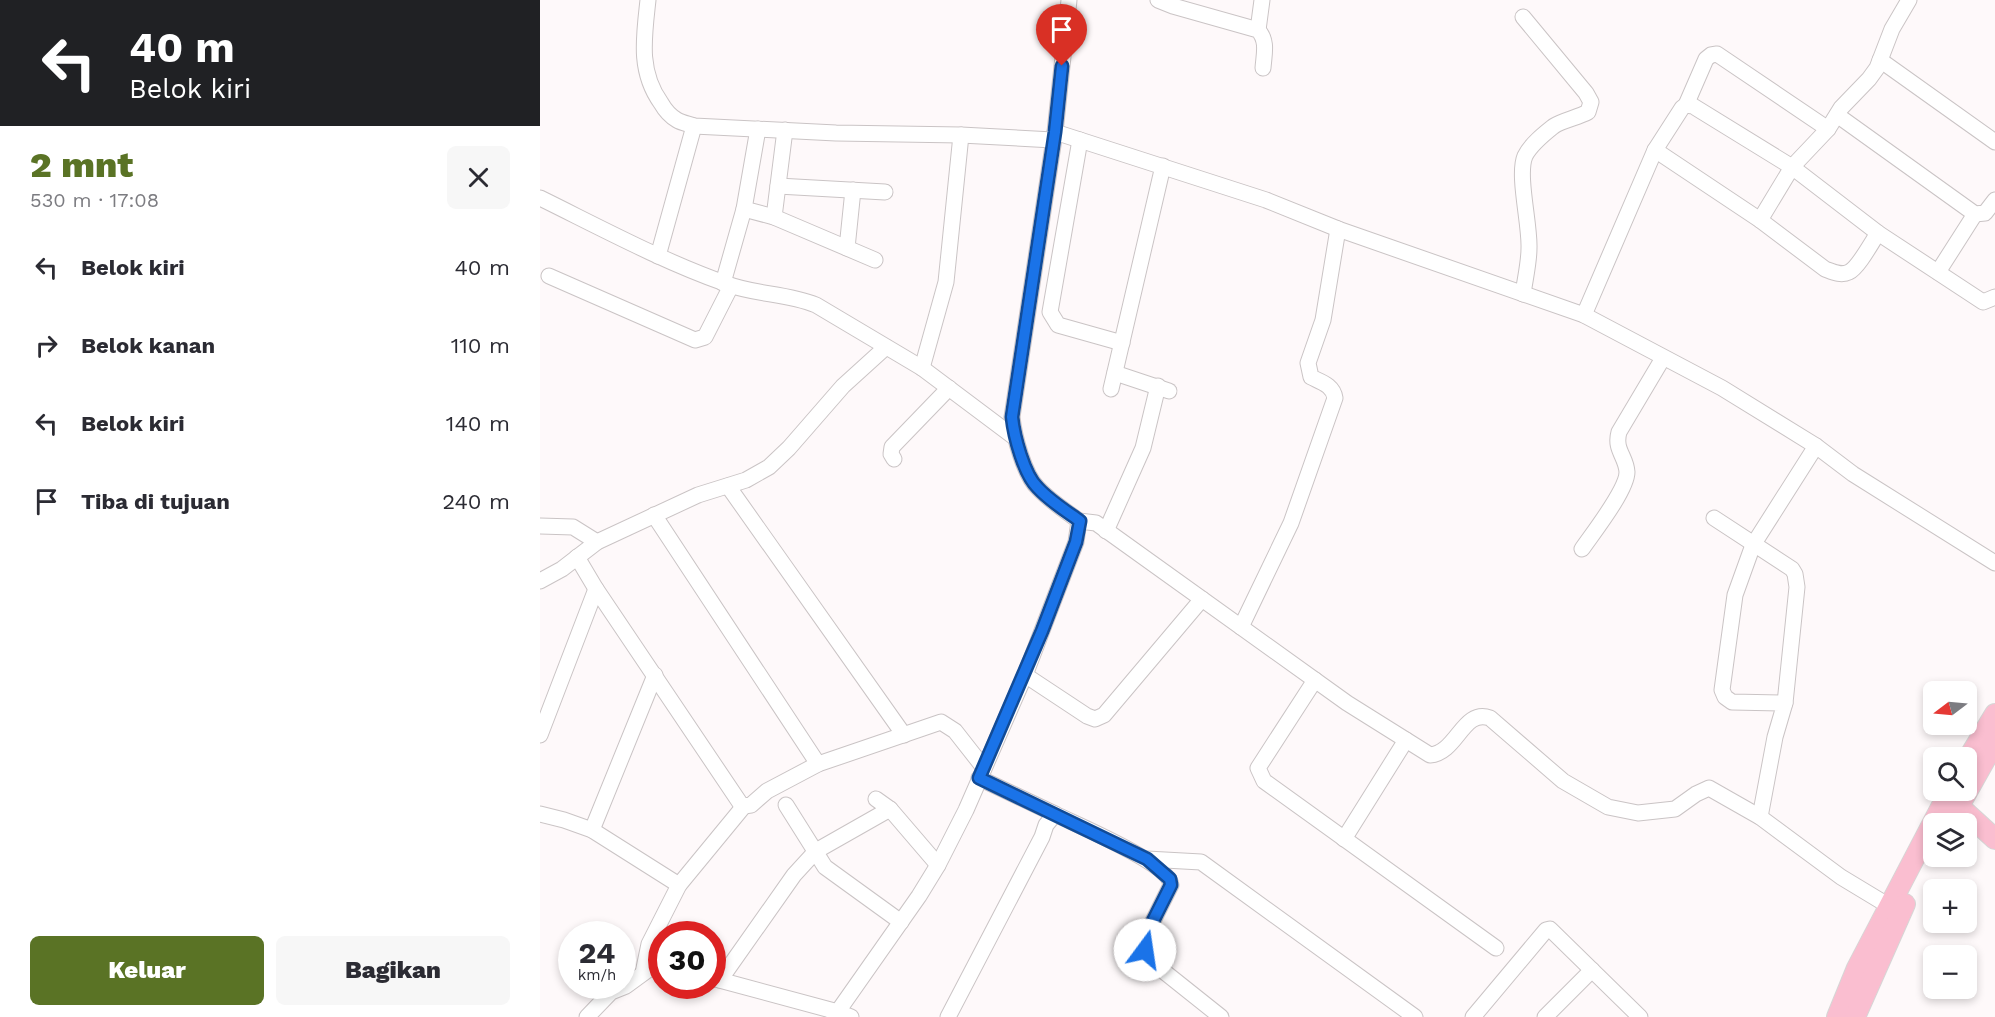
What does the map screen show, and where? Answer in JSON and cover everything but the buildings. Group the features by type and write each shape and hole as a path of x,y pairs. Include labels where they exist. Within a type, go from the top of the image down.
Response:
{"main road":[{"path":"1975,747 1995,714"},
{"path":"1977,765 1995,742"},
{"path":"1837,1017 1857,968 1889,906 1950,801"},
{"path":"1956,801 1995,839"},
{"path":"1855,1017 1898,918 1925,867"}],"street":[{"path":"648,0 644,43 646,73 653,93 676,120 694,126 758,129 1054,136 1080,140 1266,200 1338,229 1584,315 1722,388 1816,446 1853,474 1995,563"},
{"path":"1070,0 1054,136 1012,417 1014,437 1032,481 1038,488 1080,521 1096,523 1347,703 1430,755 1443,753 1474,717 1483,715 1490,718 1563,781 1608,807 1638,813 1675,809 1696,794 1709,789 1760,817 1841,877 1889,906"},
{"path":"1158,0 1198,7 1258,30 1265,42 1263,68"},
{"path":"1258,30 1262,0"},
{"path":"1760,220 1792,168 1869,79 1880,60 1892,28 1909,0"},
{"path":"1522,17 1586,93 1590,102 1588,112 1557,124 1535,142 1525,157 1522,182 1529,248 1523,294"},
{"path":"1584,315 1655,150 1686,105 1706,59 1711,55 1717,54 1828,129"},
{"path":"1880,60 1995,142"},
{"path":"1686,105 1693,106 1792,168 1878,233 1983,302 1995,297"},
{"path":"1837,115 1975,214 1985,213 1995,200"},
{"path":"658,256 694,126"},
{"path":"549,276 695,340 705,337 727,284 744,209 758,129"},
{"path":"774,218 785,130"},
{"path":"922,368 946,282 961,135"},
{"path":"1080,140 1050,312 1058,326 1122,343"},
{"path":"1655,150 1760,220 1825,269 1841,274 1852,270 1878,233"},
{"path":"1111,389 1163,166"},
{"path":"778,186 885,192"},
{"path":"847,248 853,190"},
{"path":"540,198 658,256 727,284 799,298 832,314 922,368 1014,437"},
{"path":"744,209 774,218 875,260"},
{"path":"1938,272 1975,214"},
{"path":"1241,627 1290,523 1335,398 1329,386 1311,378 1308,363 1323,320 1338,229"},
{"path":"540,581 597,542 698,495 746,480 769,466 789,448 843,386 886,348"},
{"path":"1582,549 1621,492 1627,472 1618,449 1619,432 1663,357"},
{"path":"1106,531 1143,448 1163,388 1115,372"},
{"path":"894,459 891,454 892,447 949,388"},
{"path":"1785,703 1732,702 1725,697 1722,690 1735,595 1753,544 1816,446"},
{"path":"728,486 904,735"},
{"path":"654,515 818,764"},
{"path":"1714,518 1792,569 1797,581 1785,703 1760,817"},
{"path":"726,982 841,1015 938,866 966,810 1025,675 1076,542 1080,521"},
{"path":"540,526 573,527 597,542"},
{"path":"577,557 596,589 744,806"},
{"path":"540,735 596,589"},
{"path":"1025,675 1095,719 1104,715 1202,599"},
{"path":"592,830 655,675"},
{"path":"1316,680 1258,768 1264,781 1496,948"},
{"path":"643,973 649,944 679,885 744,806 751,805 767,791 818,764 940,722 956,731 981,773 1055,814 1147,859 1169,878 1172,882 1145,937 1145,950 1152,962 1221,1017"},
{"path":"1344,839 1406,740"},
{"path":"876,799 890,809 938,866"},
{"path":"786,805 825,867 901,922"},
{"path":"726,966 794,875 816,852 890,809"},
{"path":"540,814 592,830 679,885"},
{"path":"948,1017 1042,837 1046,825 1055,814"},
{"path":"1147,859 1201,862 1415,1017"},
{"path":"1473,1017 1548,929 1552,929 1634,1015"},
{"path":"587,1017 612,992 626,986 648,970"},
{"path":"1545,1017 1592,970"}],"route":[{"path":"1062,66 1055,132 1012,417 1014,437 1032,481 1080,521 1076,542 1025,675 979,778 1147,859 1170,879 1171,885 1145,937 1145,950"}]}
